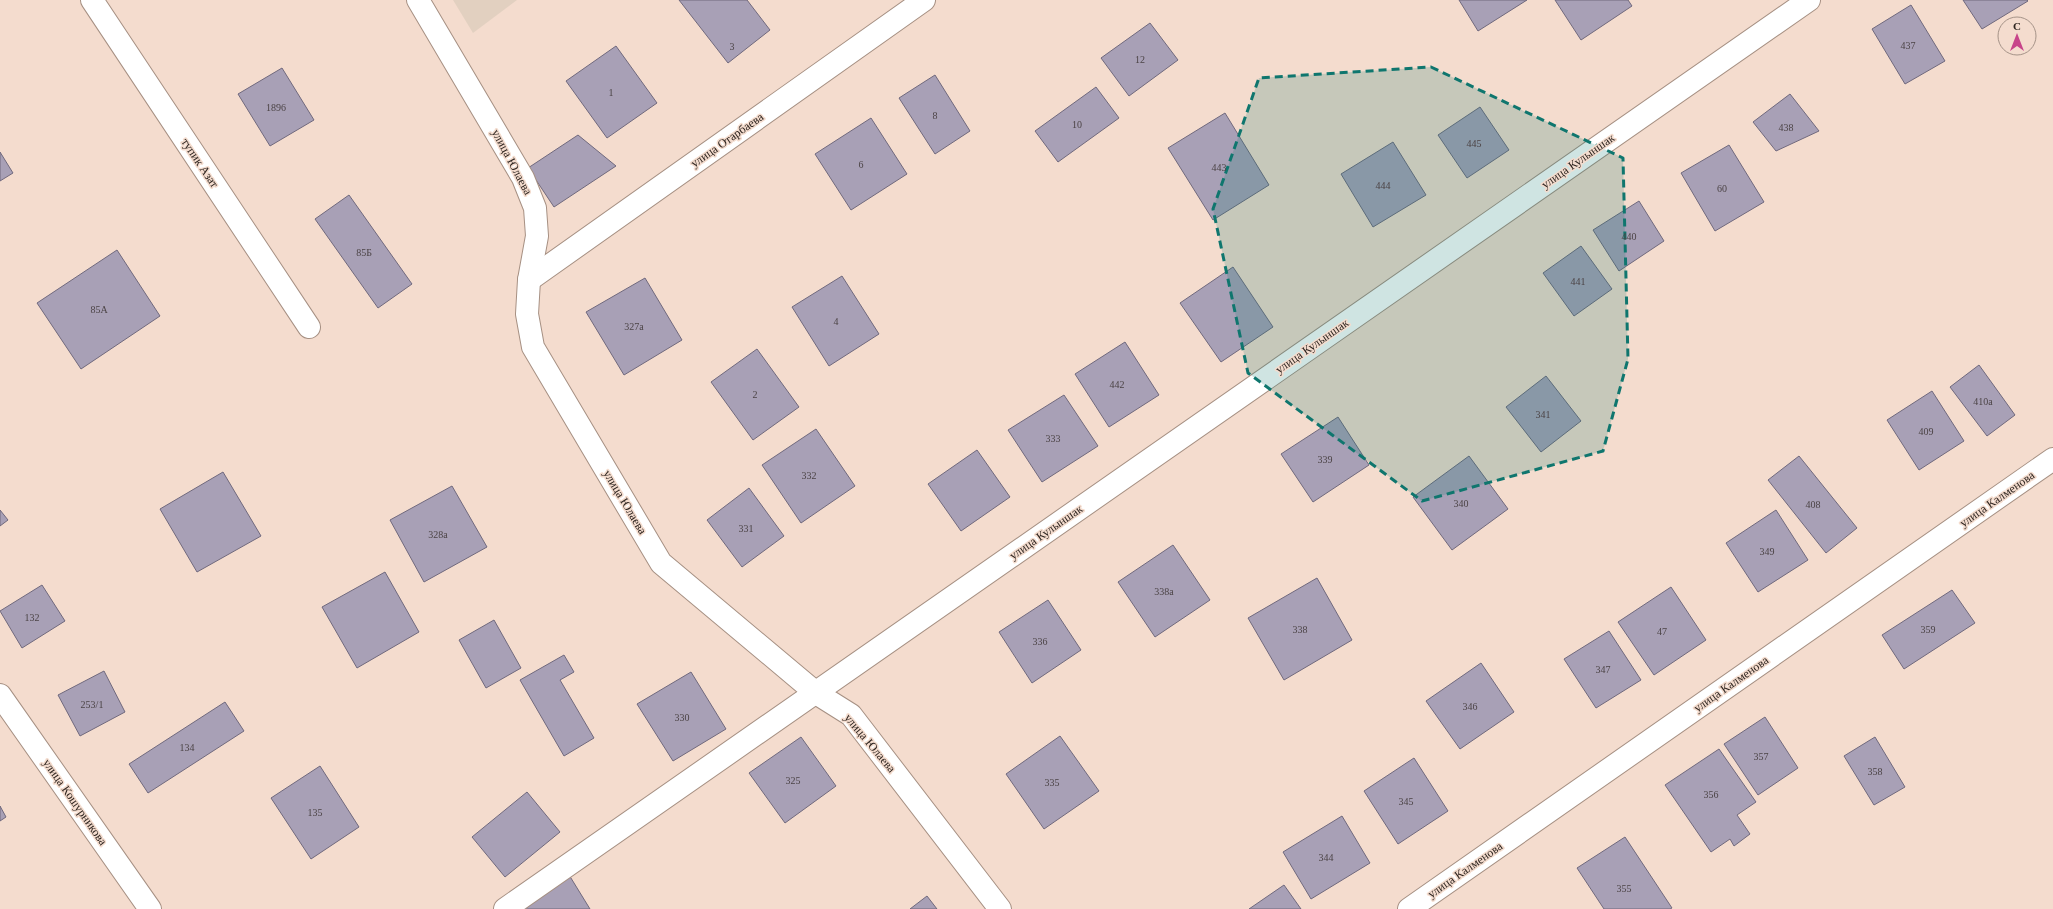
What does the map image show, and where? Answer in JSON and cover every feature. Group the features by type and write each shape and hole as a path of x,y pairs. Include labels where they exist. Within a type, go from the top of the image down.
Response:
{"street":[{"name":"тупик Азат","path":"92,0 309,327"},
{"name":"улица Юлаева","path":"418,0 523,178 535,208 537,236 529,280 527,314 534,347 661,563 816,693 851,715 1000,909"},
{"name":"улица Отарбаева","path":"529,280 924,0"},
{"name":"улица Кулыншак","path":"505,909 1809,0"},
{"name":"улица Калменова","path":"1409,909 2053,459"},
{"name":"улица Кошурникова","path":"0,695 150,909"}],"highlighted area":[{"path":"1431,67 1623,158 1628,359 1603,451 1422,501 1248,373 1213,209 1259,78"}],"shaded area":[{"path":"453,0 517,0 473,33"}],"building":[{"path":"679,0 747,0 770,30 728,63"},
{"path":"1459,0 1527,0 1478,31"},
{"path":"1555,0 1628,0 1632,6 1581,40"},
{"path":"1963,0 2028,1 2003,16 1997,16 1997,20 1982,29"},
{"path":"1911,5 1945,61 1905,84 1872,29"},
{"path":"1150,23 1178,60 1129,96 1101,58"},
{"path":"616,46 657,103 607,138 566,81"},
{"path":"282,68 314,120 270,146 238,94"},
{"path":"935,75 970,131 935,154 899,98"},
{"path":"1096,87 1119,118 1058,162 1035,131"},
{"path":"1790,94 1819,131 1776,151 1753,122"},
{"path":"1480,107 1509,150 1467,178 1438,135"},
{"path":"1225,113 1269,185 1213,220 1168,148"},
{"path":"871,118 907,174 851,210 815,154"},
{"path":"578,135 616,166 554,207 528,168"},
{"path":"1393,142 1426,195 1373,227 1341,174"},
{"path":"1729,145 1764,202 1715,231 1681,173"},
{"path":"0,152 13,173 0,181"},
{"path":"349,195 412,284 378,308 315,219"},
{"path":"1639,201 1664,241 1619,271 1593,230"},
{"path":"1581,246 1612,289 1574,316 1543,273"},
{"path":"117,250 160,316 81,369 37,303"},
{"path":"1233,267 1273,327 1221,362 1180,303"},
{"path":"842,276 879,334 829,366 792,307"},
{"path":"645,278 682,340 624,375 586,312"},
{"path":"1125,342 1159,395 1109,427 1075,374"},
{"path":"757,349 799,407 753,440 711,382"},
{"path":"1979,365 2015,415 1987,436 1950,387"},
{"path":"1546,376 1581,421 1541,452 1506,407"},
{"path":"1932,391 1964,441 1919,470 1887,420"},
{"path":"1064,395 1098,446 1042,482 1008,430"},
{"path":"1338,417 1369,465 1313,502 1281,454"},
{"path":"816,429 855,486 801,523 762,465"},
{"path":"977,450 1010,497 961,531 928,484"},
{"path":"1469,456 1508,509 1452,550 1413,497"},
{"path":"1799,456 1857,528 1826,553 1768,480"},
{"path":"223,472 261,536 197,572 160,509"},
{"path":"452,486 487,547 424,582 390,520"},
{"path":"749,488 784,536 742,567 707,520"},
{"path":"0,510 8,520 0,526"},
{"path":"1776,510 1808,560 1758,592 1726,543"},
{"path":"1173,545 1210,600 1155,637 1118,582"},
{"path":"385,572 419,632 357,668 322,607"},
{"path":"1317,578 1352,640 1284,680 1248,618"},
{"path":"42,585 65,621 22,648 0,611"},
{"path":"1671,587 1706,640 1654,675 1618,622"},
{"path":"1952,590 1975,623 1904,669 1882,635"},
{"path":"1048,600 1081,650 1032,683 999,632"},
{"path":"494,620 521,668 486,688 459,640"},
{"path":"1609,631 1641,680 1596,708 1564,659"},
{"path":"564,655 574,672 560,680 594,738 564,756 520,680"},
{"path":"1481,663 1514,712 1460,749 1426,701"},
{"path":"104,671 125,712 80,736 58,695"},
{"path":"691,672 726,729 673,761 637,704"},
{"path":"225,702 244,731 148,793 129,764"},
{"path":"1765,717 1798,768 1758,795 1724,744"},
{"path":"1060,736 1099,791 1044,829 1006,774"},
{"path":"801,737 836,786 785,823 749,773"},
{"path":"1875,737 1905,787 1874,805 1844,756"},
{"path":"1719,749 1756,802 1737,815 1750,834 1734,846 1730,839 1711,852 1665,785"},
{"path":"1414,758 1448,811 1398,844 1364,791"},
{"path":"320,766 359,827 311,859 271,798"},
{"path":"527,792 560,832 505,877 472,837"},
{"path":"0,806 6,817 0,821"},
{"path":"1342,816 1370,863 1311,899 1283,852"},
{"path":"1625,837 1672,908 1604,909 1577,868"},
{"path":"566,870 590,909 525,909 519,900"},
{"path":"1284,885 1301,909 1249,909"},
{"path":"927,896 937,909 910,909"}]}
